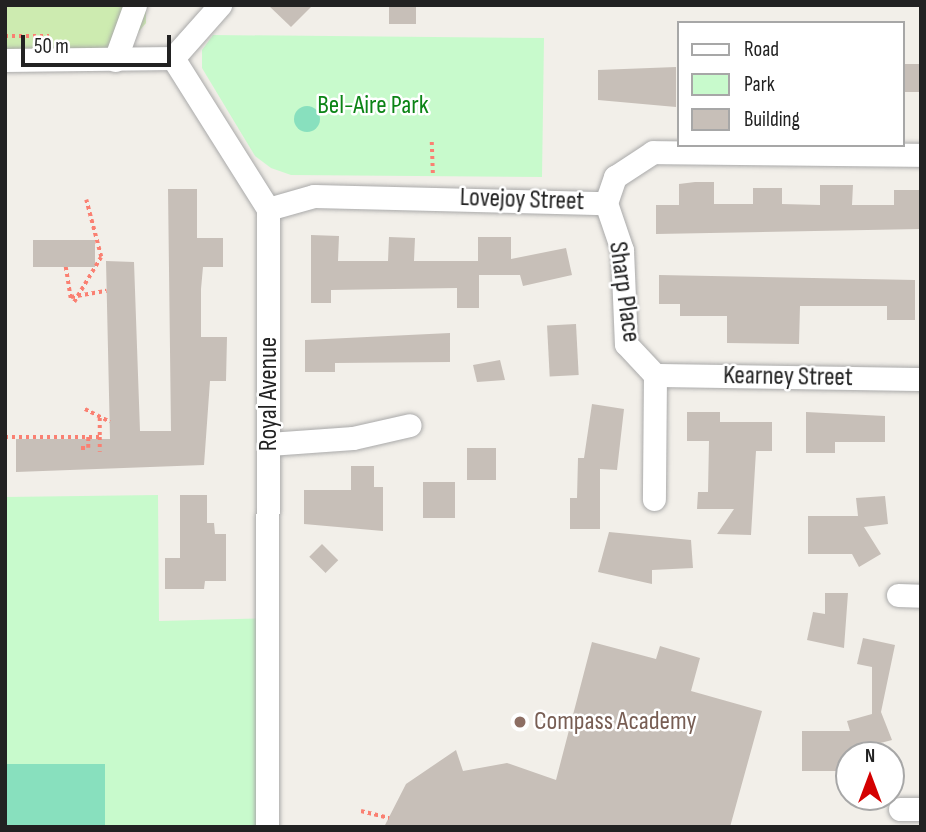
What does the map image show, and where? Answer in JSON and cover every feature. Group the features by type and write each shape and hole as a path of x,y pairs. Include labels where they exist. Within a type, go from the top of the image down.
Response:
{"street":[{"path":"115,60 135,5"},
{"path":"5,60 173,58 220,5"},
{"path":"173,58 268,209"},
{"name":"Lovejoy Street","path":"268,209 314,196 606,203 615,177 653,152 921,155"},
{"name":"Sharp Place","path":"606,203 622,250 626,344 655,376 654,499"},
{"name":"Royal Avenue","path":"267,827 268,209"},
{"name":"Kearney Street","path":"655,376 921,379"},
{"path":"269,444 353,438 410,425"}],"path":[{"path":"432,142 433,179"},
{"path":"66,267 72,300 101,257 86,200"},
{"path":"77,296 106,291"},
{"path":"85,409 110,422"},
{"path":"100,417 100,452"},
{"path":"5,437 100,437"},
{"path":"81,447 88,447 88,437"},
{"path":"361,811 388,818"}],"green space":[{"path":"5,5 146,5 146,23 115,60 5,60"},
{"name":"Bel-Aire Park","path":"213,35 544,38 542,177 291,175 271,168 255,156 202,68 202,50"},
{"path":"307,106 316,110 320,119 316,128 307,132 298,128 294,119 298,110"},
{"path":"158,495 159,621 271,618 267,827 5,827 5,497"},
{"path":"5,764 105,764 105,827 5,827"}],"building":[{"path":"268,5 313,5 291,27"},
{"path":"389,5 416,5 416,24 389,24"},
{"path":"905,64 921,64 921,92 905,92"},
{"path":"676,67 676,107 598,100 598,70"},
{"path":"714,182 714,204 753,204 753,188 782,188 782,204 820,205 820,185 853,185 852,205 894,205 894,190 920,190 920,229 656,234 656,205 679,205 679,184"},
{"path":"168,189 197,189 197,238 223,238 223,267 203,267 201,289 201,337 227,337 226,381 210,381 204,465 16,472 16,439 110,439 106,261 134,262 140,431 171,431"},
{"path":"311,235 339,236 338,261 388,261 389,237 415,238 414,261 478,261 478,237 511,237 511,259 566,248 572,275 523,286 520,275 479,275 479,308 457,308 457,288 331,290 331,303 311,303"},
{"path":"33,240 95,240 95,267 33,267"},
{"path":"659,275 915,280 915,320 887,320 887,306 800,306 799,344 727,343 727,316 680,316 680,304 659,304"},
{"path":"576,324 579,375 550,376 547,326"},
{"path":"450,333 450,362 335,363 335,372 305,372 305,340"},
{"path":"500,360 505,380 477,382 473,365"},
{"path":"592,404 624,409 617,470 600,469 600,529 570,529 570,498 577,498 578,458 584,458"},
{"path":"687,412 720,412 720,422 772,422 772,451 756,451 751,535 717,534 734,509 697,509 698,492 708,492 709,441 687,441"},
{"path":"806,412 885,416 885,442 835,442 835,453 806,453"},
{"path":"467,448 496,448 496,480 467,480"},
{"path":"351,466 374,466 374,487 383,487 383,531 304,524 304,490 351,490"},
{"path":"423,482 455,482 455,518 423,518"},
{"path":"180,495 207,495 207,523 214,523 215,534 226,534 226,581 205,581 204,589 165,589 165,558 180,558"},
{"path":"885,496 888,524 864,527 881,554 859,567 852,554 808,554 808,516 858,516 856,498"},
{"path":"609,532 691,540 693,568 652,570 652,584 598,572"},
{"path":"322,544 338,560 326,573 309,557"},
{"path":"825,593 848,593 844,648 807,640 813,612 825,614"},
{"path":"863,638 895,645 881,712 892,740 835,741 835,771 802,771 802,731 850,731 847,721 872,714 872,667 857,664"},
{"path":"592,642 656,659 660,646 700,658 691,691 762,711 730,827 384,827 406,784 456,750 463,771 507,763 556,780"}],"place":[{"name":"Compass Academy","path":"520,722"}]}
